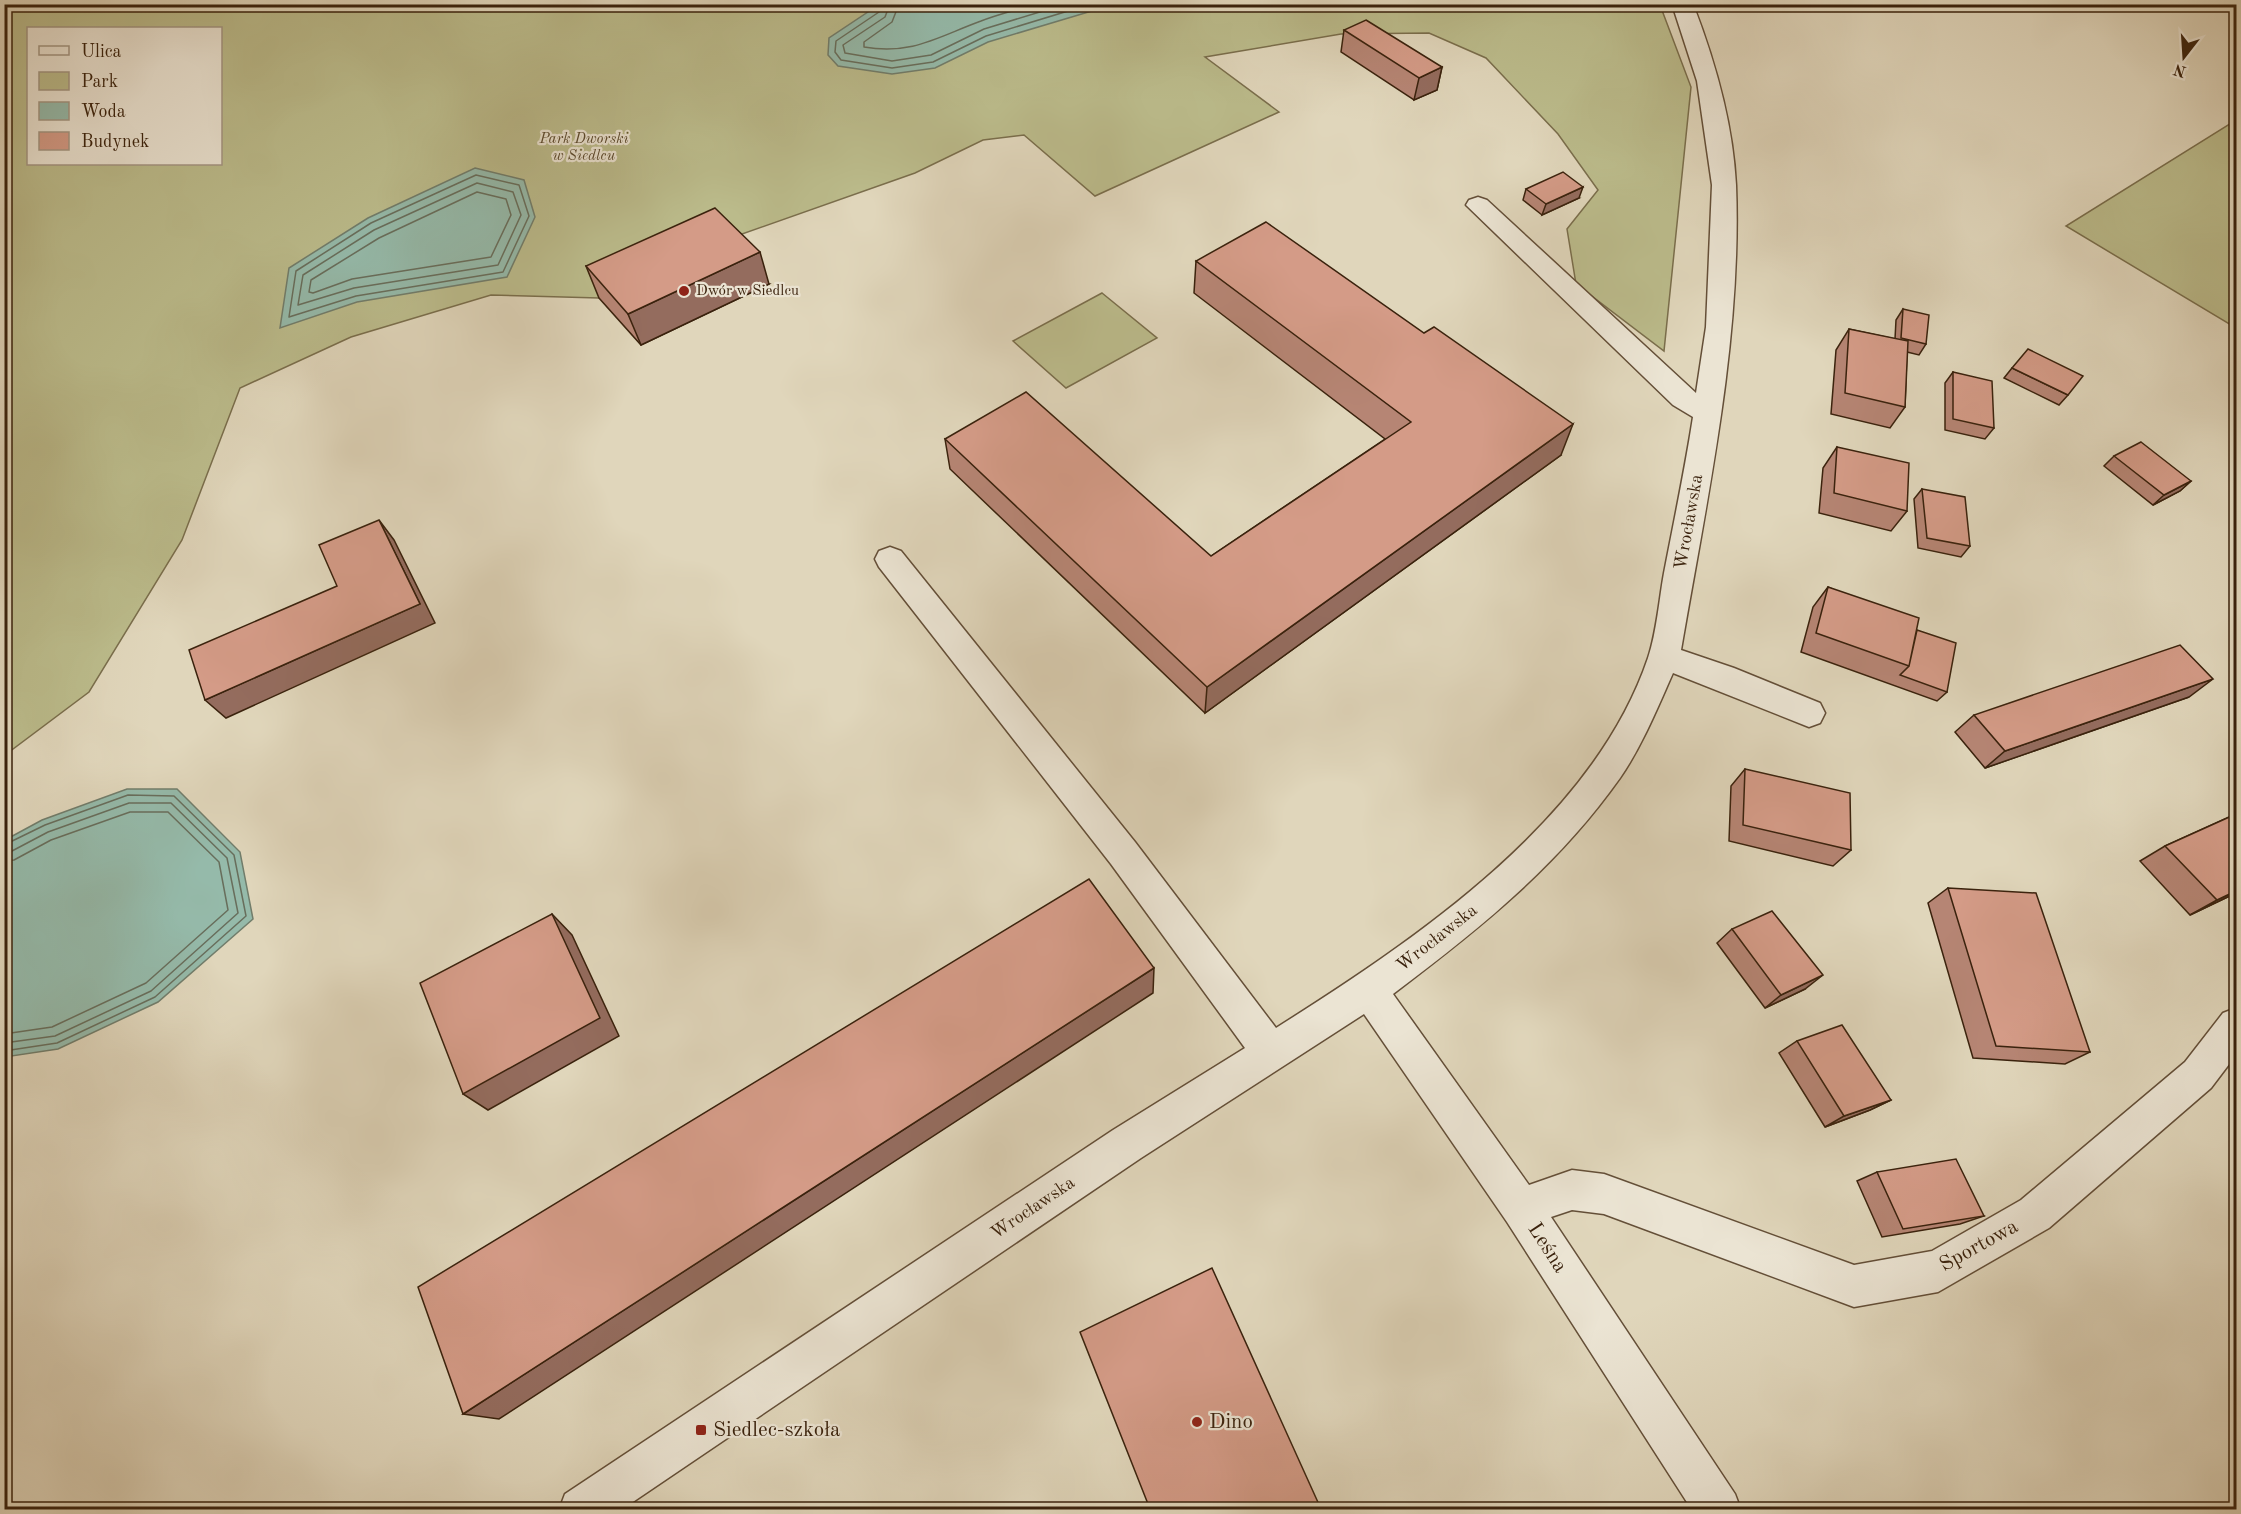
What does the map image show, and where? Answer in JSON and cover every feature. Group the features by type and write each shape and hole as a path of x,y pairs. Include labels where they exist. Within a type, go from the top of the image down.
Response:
{"street":[{"name":"Wrocławska","path":"581,1509 1270,1051 1369,990 1462,920 1552,839 1609,767 1638,716 1664,657 1707,413 1719,327 1724,184 1716,115 1698,45 1682,4"},
{"path":"1478,205 1683,398 1707,413"},
{"path":"890,559 1123,853 1270,1051"},
{"path":"1664,657 1723,677 1809,713"},
{"name":"Leśna","path":"1369,990 1521,1208 1719,1509"},
{"name":"Sportowa","path":"1521,1208 1572,1190 1604,1194 1854,1286 1938,1271 2035,1214 2198,1075 2236,1026"}],"green space":[{"name":"Park Dworski w Siedlcu","path":"5,5 1660,5 1691,87 1664,351 1576,284 1567,229 1598,190 1558,134 1486,58 1429,33 1341,34 1205,57 1279,112 1095,196 1024,135 983,140 915,173 725,240 599,298 491,295 351,337 240,388 182,540 89,692 5,755"},
{"path":"2236,120 2236,328 2066,226"},
{"path":"1102,293 1157,338 1066,388 1013,341"}],"water":[{"path":"880,4 1112,5 988,42 935,68 892,74 838,66 828,55 829,38"},
{"path":"475,168 524,180 535,217 507,277 357,302 280,328 289,268 368,218"},
{"path":"127,789 177,789 240,852 253,919 158,1002 58,1049 5,1057 5,840 42,820"}],"building":[{"path":"1366,20 1442,67 1419,78 1344,30"},
{"path":"1563,172 1583,187 1546,204 1526,189"},
{"path":"715,208 760,252 628,314 586,266"},
{"path":"1266,222 1424,333 1434,327 1573,424 1207,687 945,439 1026,392 1211,556 1411,422 1196,261"},
{"path":"1903,309 1929,315 1926,344 1901,338"},
{"path":"1849,329 1908,341 1905,407 1845,393"},
{"path":"2028,349 2083,376 2068,395 2012,368"},
{"path":"1953,372 1992,381 1994,428 1953,419"},
{"path":"2141,442 2191,481 2164,495 2114,456"},
{"path":"1837,447 1909,463 1907,511 1834,493"},
{"path":"1922,489 1965,497 1970,546 1927,538"},
{"path":"379,520 420,604 205,700 189,650 337,586 319,545"},
{"path":"1828,587 1919,618 1909,666 1816,633"},
{"path":"1917,630 1956,643 1947,692 1900,675 1909,666"},
{"path":"2180,645 2213,679 2005,751 1974,715"},
{"path":"1745,769 1850,793 1851,850 1743,825"},
{"path":"2236,814 2236,891 2217,900 2165,846"},
{"path":"1089,879 1154,968 463,1414 418,1287"},
{"path":"1948,888 2036,893 2090,1052 1996,1046"},
{"path":"1772,911 1823,975 1781,995 1732,929"},
{"path":"552,914 600,1018 463,1094 420,983"},
{"path":"1842,1025 1891,1100 1844,1116 1797,1041"},
{"path":"1956,1159 1984,1216 1903,1229 1877,1172"},
{"name":"Dino","path":"1212,1268 1321,1509 1150,1509 1080,1332"}],"place":[{"name":"Dwór w Siedlcu","path":"684,291"},
{"name":"Dino","path":"1197,1422"},
{"name":"Siedlec-szkoła","path":"701,1430"}]}
